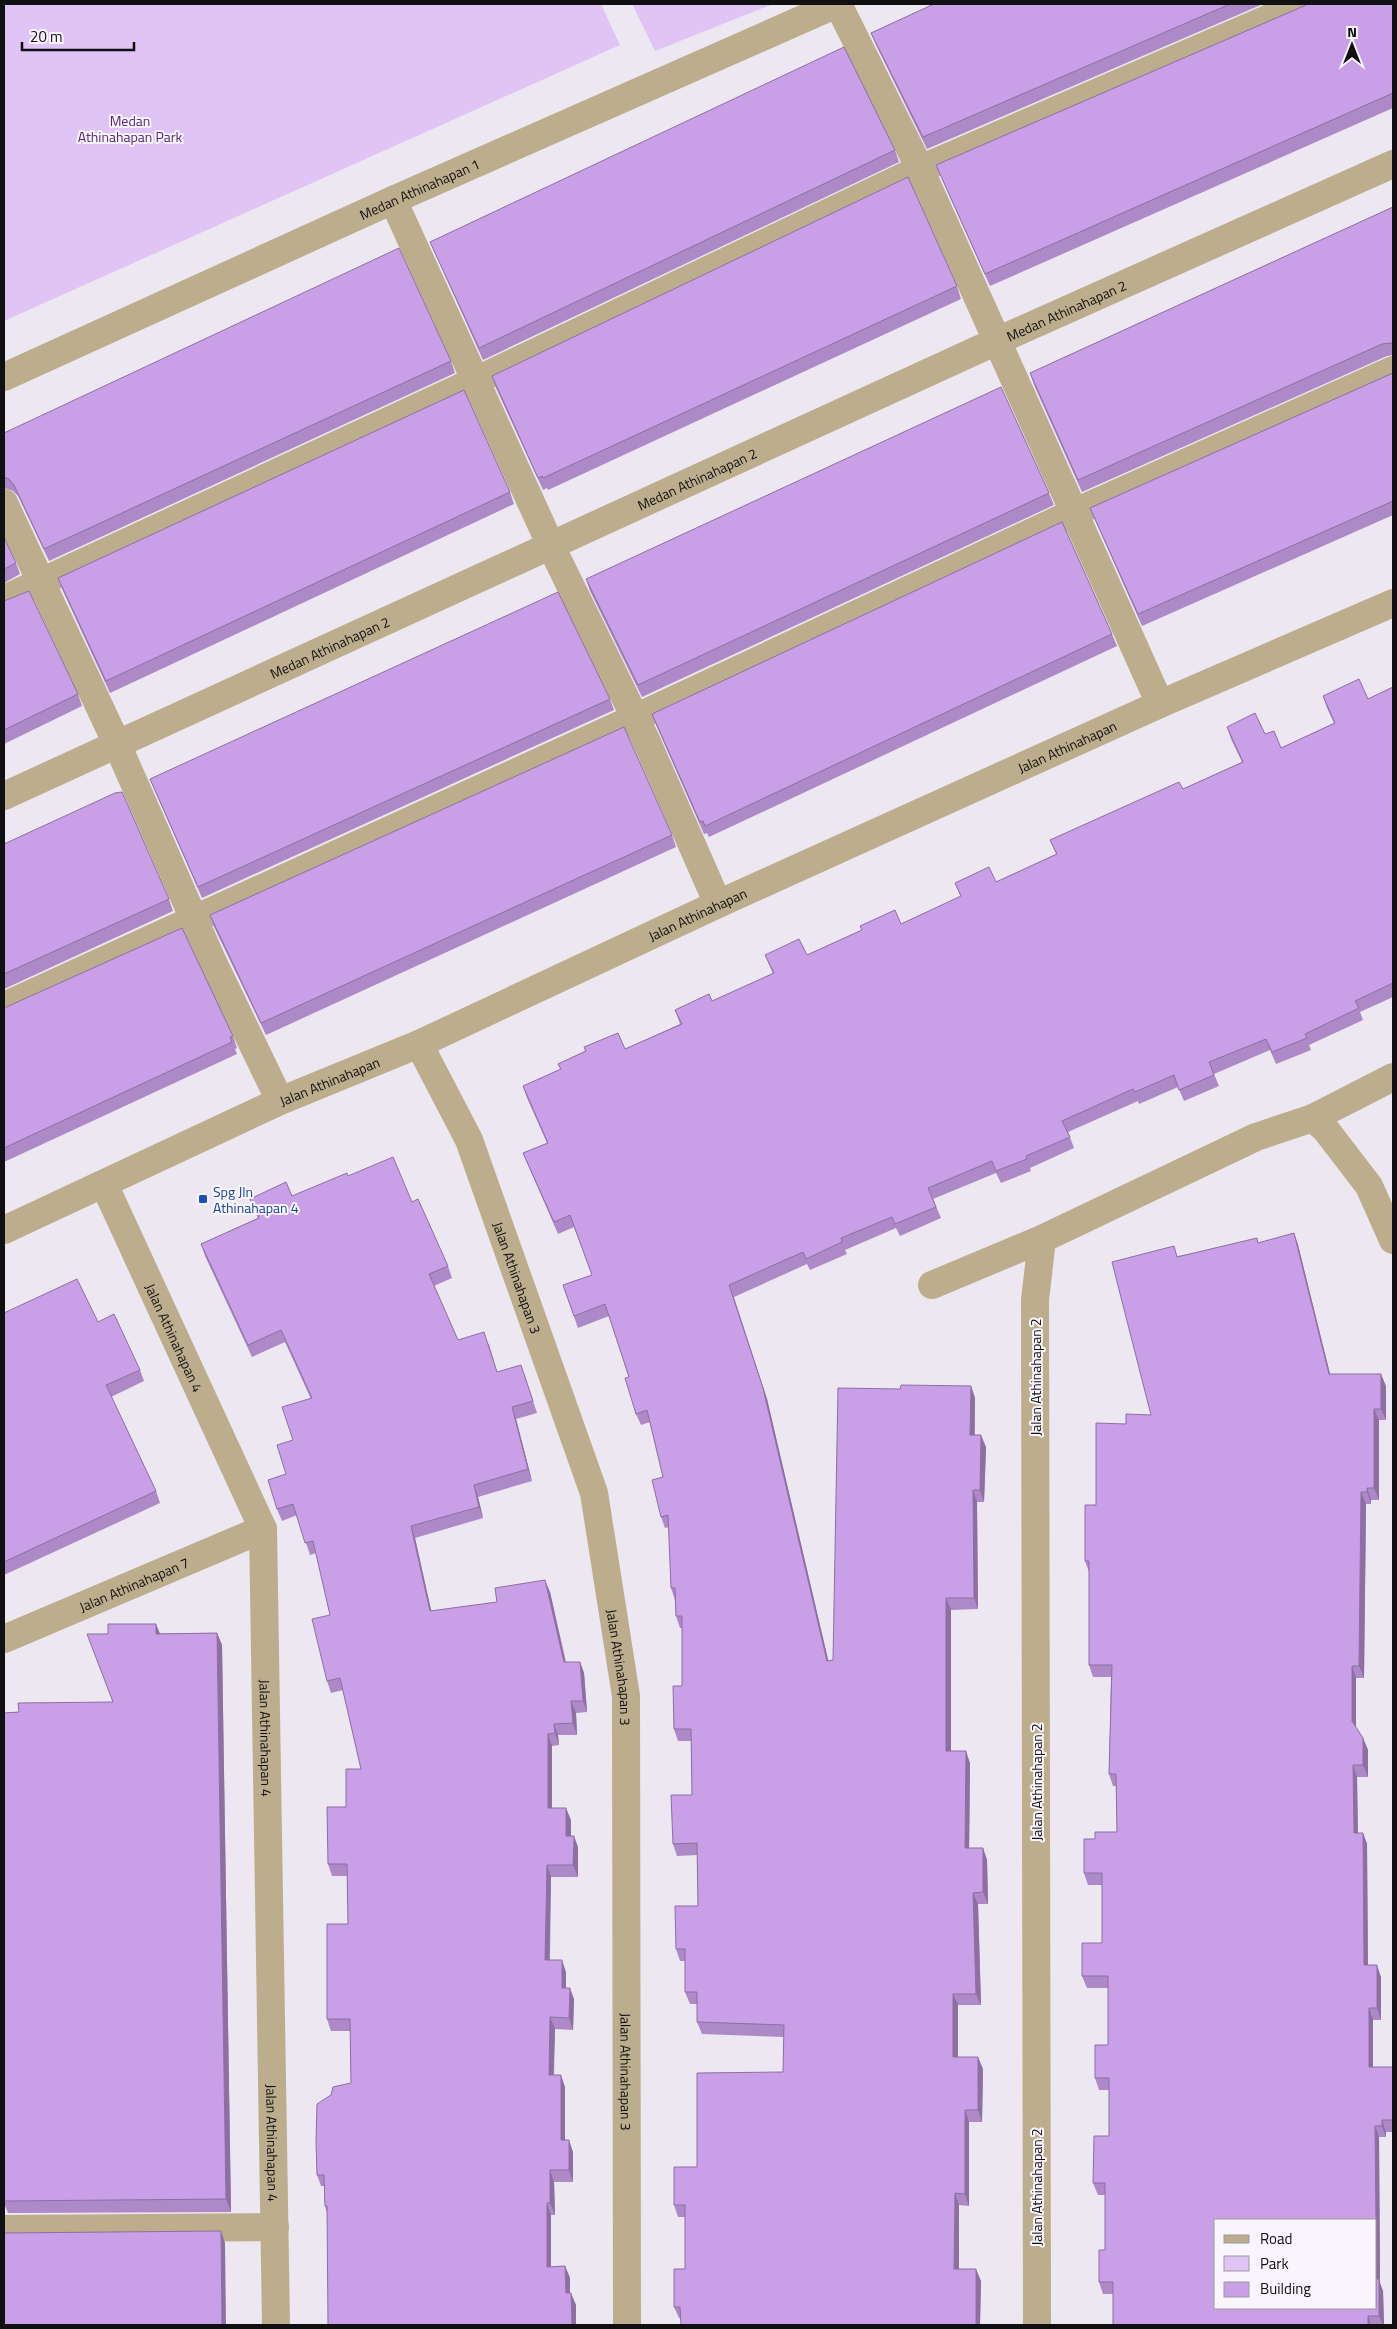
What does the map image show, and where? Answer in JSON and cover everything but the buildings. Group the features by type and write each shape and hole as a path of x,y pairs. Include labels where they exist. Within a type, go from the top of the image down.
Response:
{"street":[{"path":"837,4 920,169 1160,704"},
{"name":"Medan Athinahapan 1","path":"4,377 393,200 837,4"},
{"path":"4,599 477,380 920,169 1302,4"},
{"name":"Medan Athinahapan 2","path":"4,796 997,341 1393,164"},
{"path":"393,200 552,546 635,718 718,904"},
{"path":"4,1006 635,718 1074,513 1393,370"},
{"path":"4,503 117,744 194,918 280,1101"},
{"name":"Jalan Athinahapan","path":"4,1230 280,1101 419,1044 718,904 1160,704 1393,603"},
{"name":"Jalan Athinahapan 3","path":"419,1044 469,1140 594,1493 626,1696 627,2325"},
{"path":"932,1285 1042,1239 1256,1137 1313,1118 1393,1077"},
{"path":"1313,1118 1326,1130 1369,1186 1393,1240"},
{"name":"Jalan Athinahapan 4","path":"104,1184 263,1529 276,2325"},
{"name":"Jalan Athinahapan 2","path":"1037,2325 1035,1300 1042,1239"},
{"name":"Jalan Athinahapan 7","path":"4,1639 263,1529"},
{"path":"4,2229 275,2227"}],"green space":[{"name":"Medan Athinahapan Park","path":"4,4 601,4 620,45 4,321"},
{"path":"632,4 773,4 655,51"}],"place":[{"name":"Spg Jln Athinahapan 4","path":"203,1199"}]}
